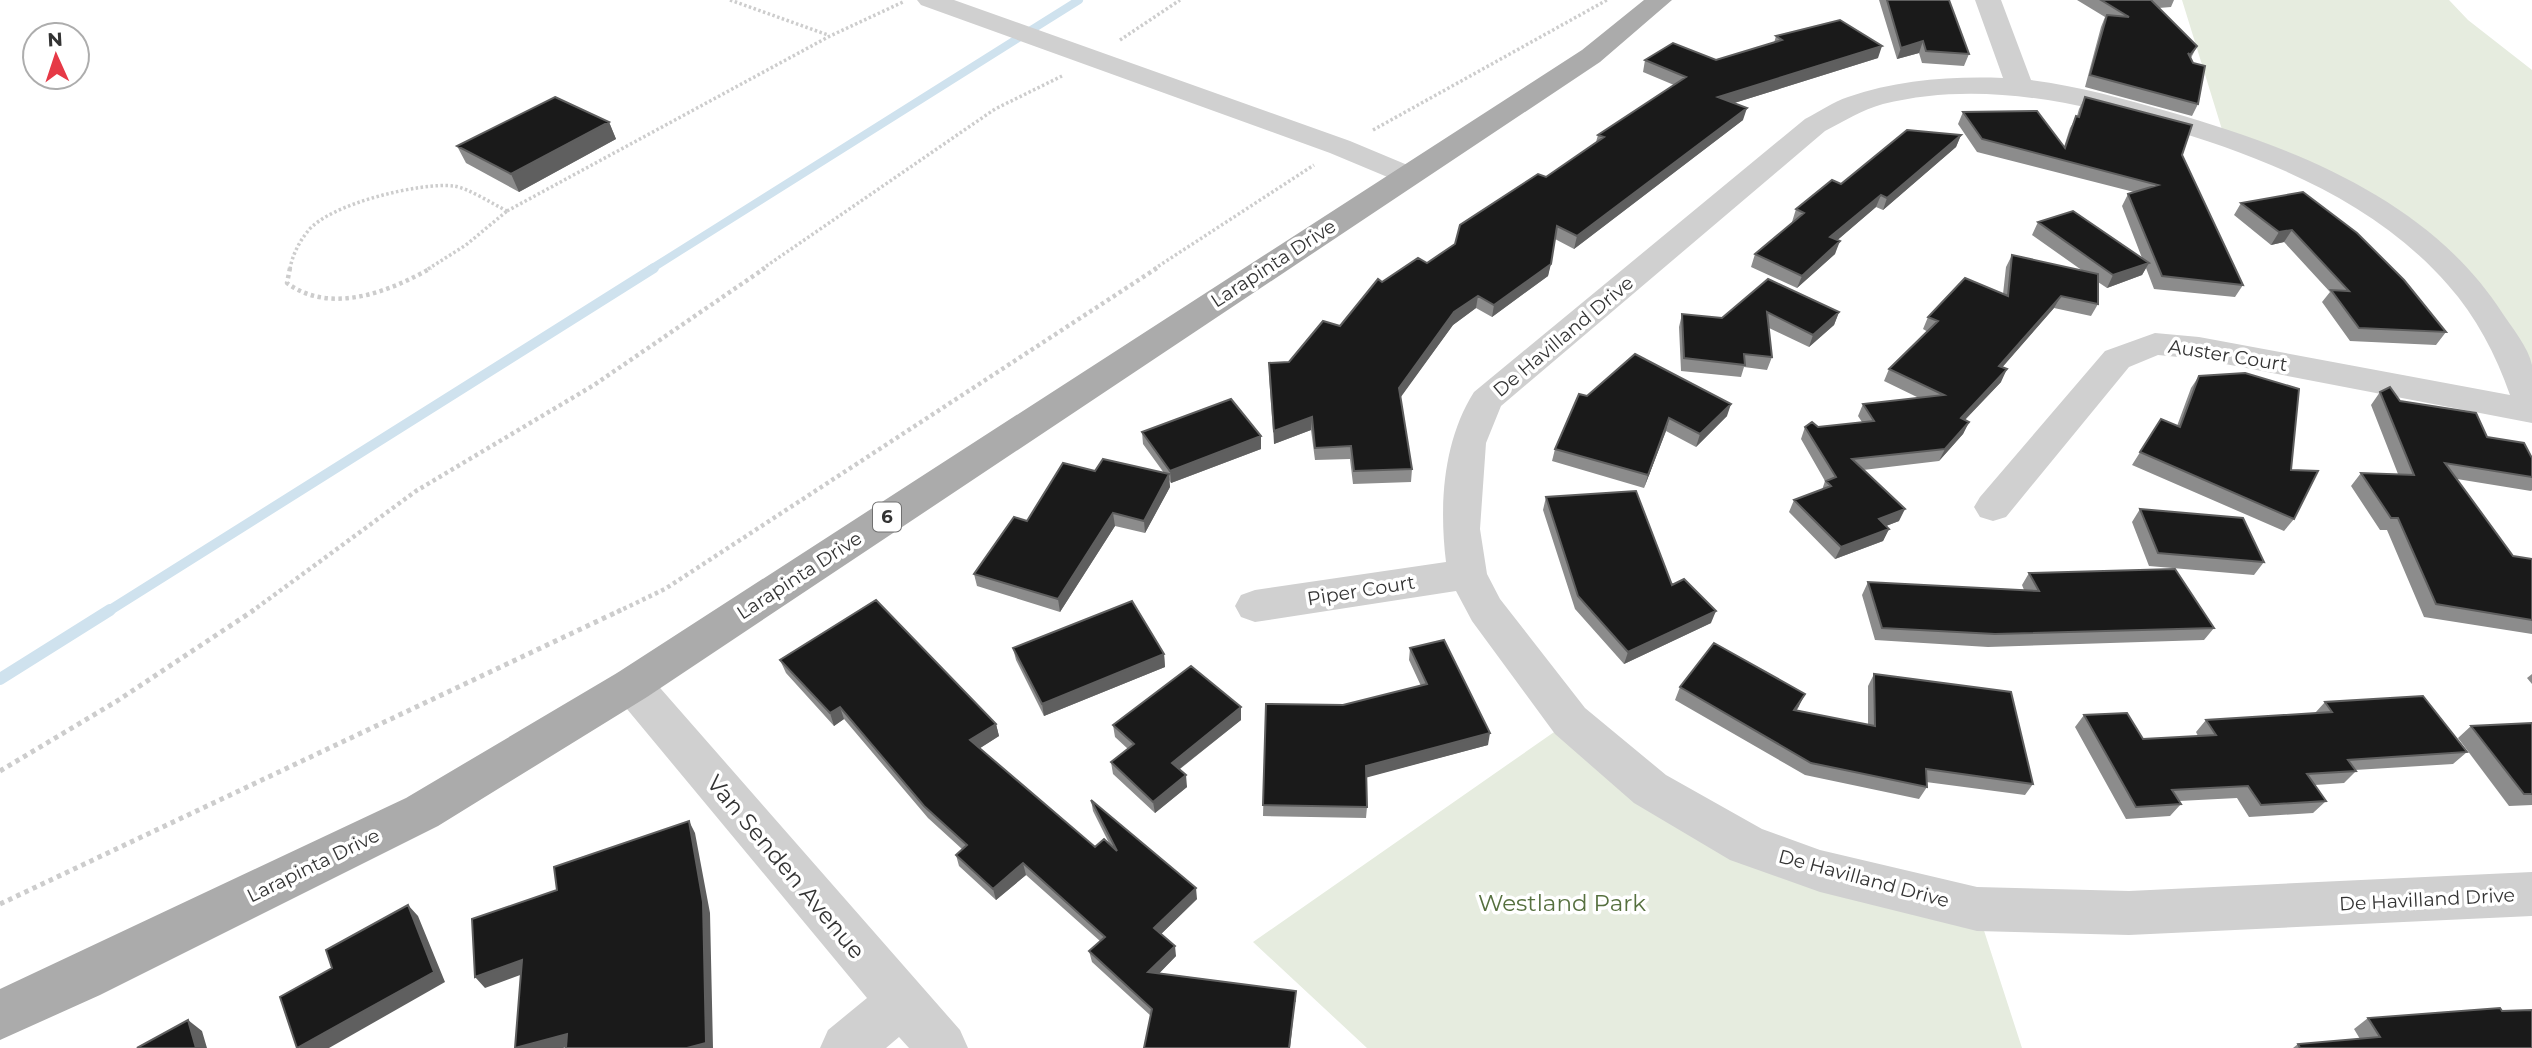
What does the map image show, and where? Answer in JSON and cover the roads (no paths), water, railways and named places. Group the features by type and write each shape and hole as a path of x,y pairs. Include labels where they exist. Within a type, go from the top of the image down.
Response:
{"main road":[{"name":"Larapinta Drive","path":"0,1015 82,978 422,812 632,685 1591,56 1659,0"},
{"name":"Larapinta Drive","path":"0,1007 82,978"}],"street":[{"path":"930,0 1340,147 1407,175"},
{"path":"1987,0 2020,87"},
{"name":"De Havilland Drive","path":"2532,409 2521,376 2486,313 2447,265 2399,226 2342,188 2282,158 2224,136 2109,104 2020,87 1952,86 1858,103 1815,125 1486,400 1468,443 1461,529 1467,574 1486,610 1570,721 1640,781 1748,845 1820,870 1977,909 2129,913 2532,894"},
{"name":"Auster Court","path":"1993,508 2117,359 2155,344 2199,348 2532,409"},
{"name":"Piper Court","path":"1255,606 1467,574"},
{"name":"Van Senden Avenue","path":"632,685 942,1048"},
{"path":"846,1048 901,1003"}],"waterway":[{"path":"651,269 1079,0"},
{"path":"107,612 654,268"},
{"path":"0,679 110,610"}],"park label":[{"name":"Westland Park","path":"1562,903"}]}
